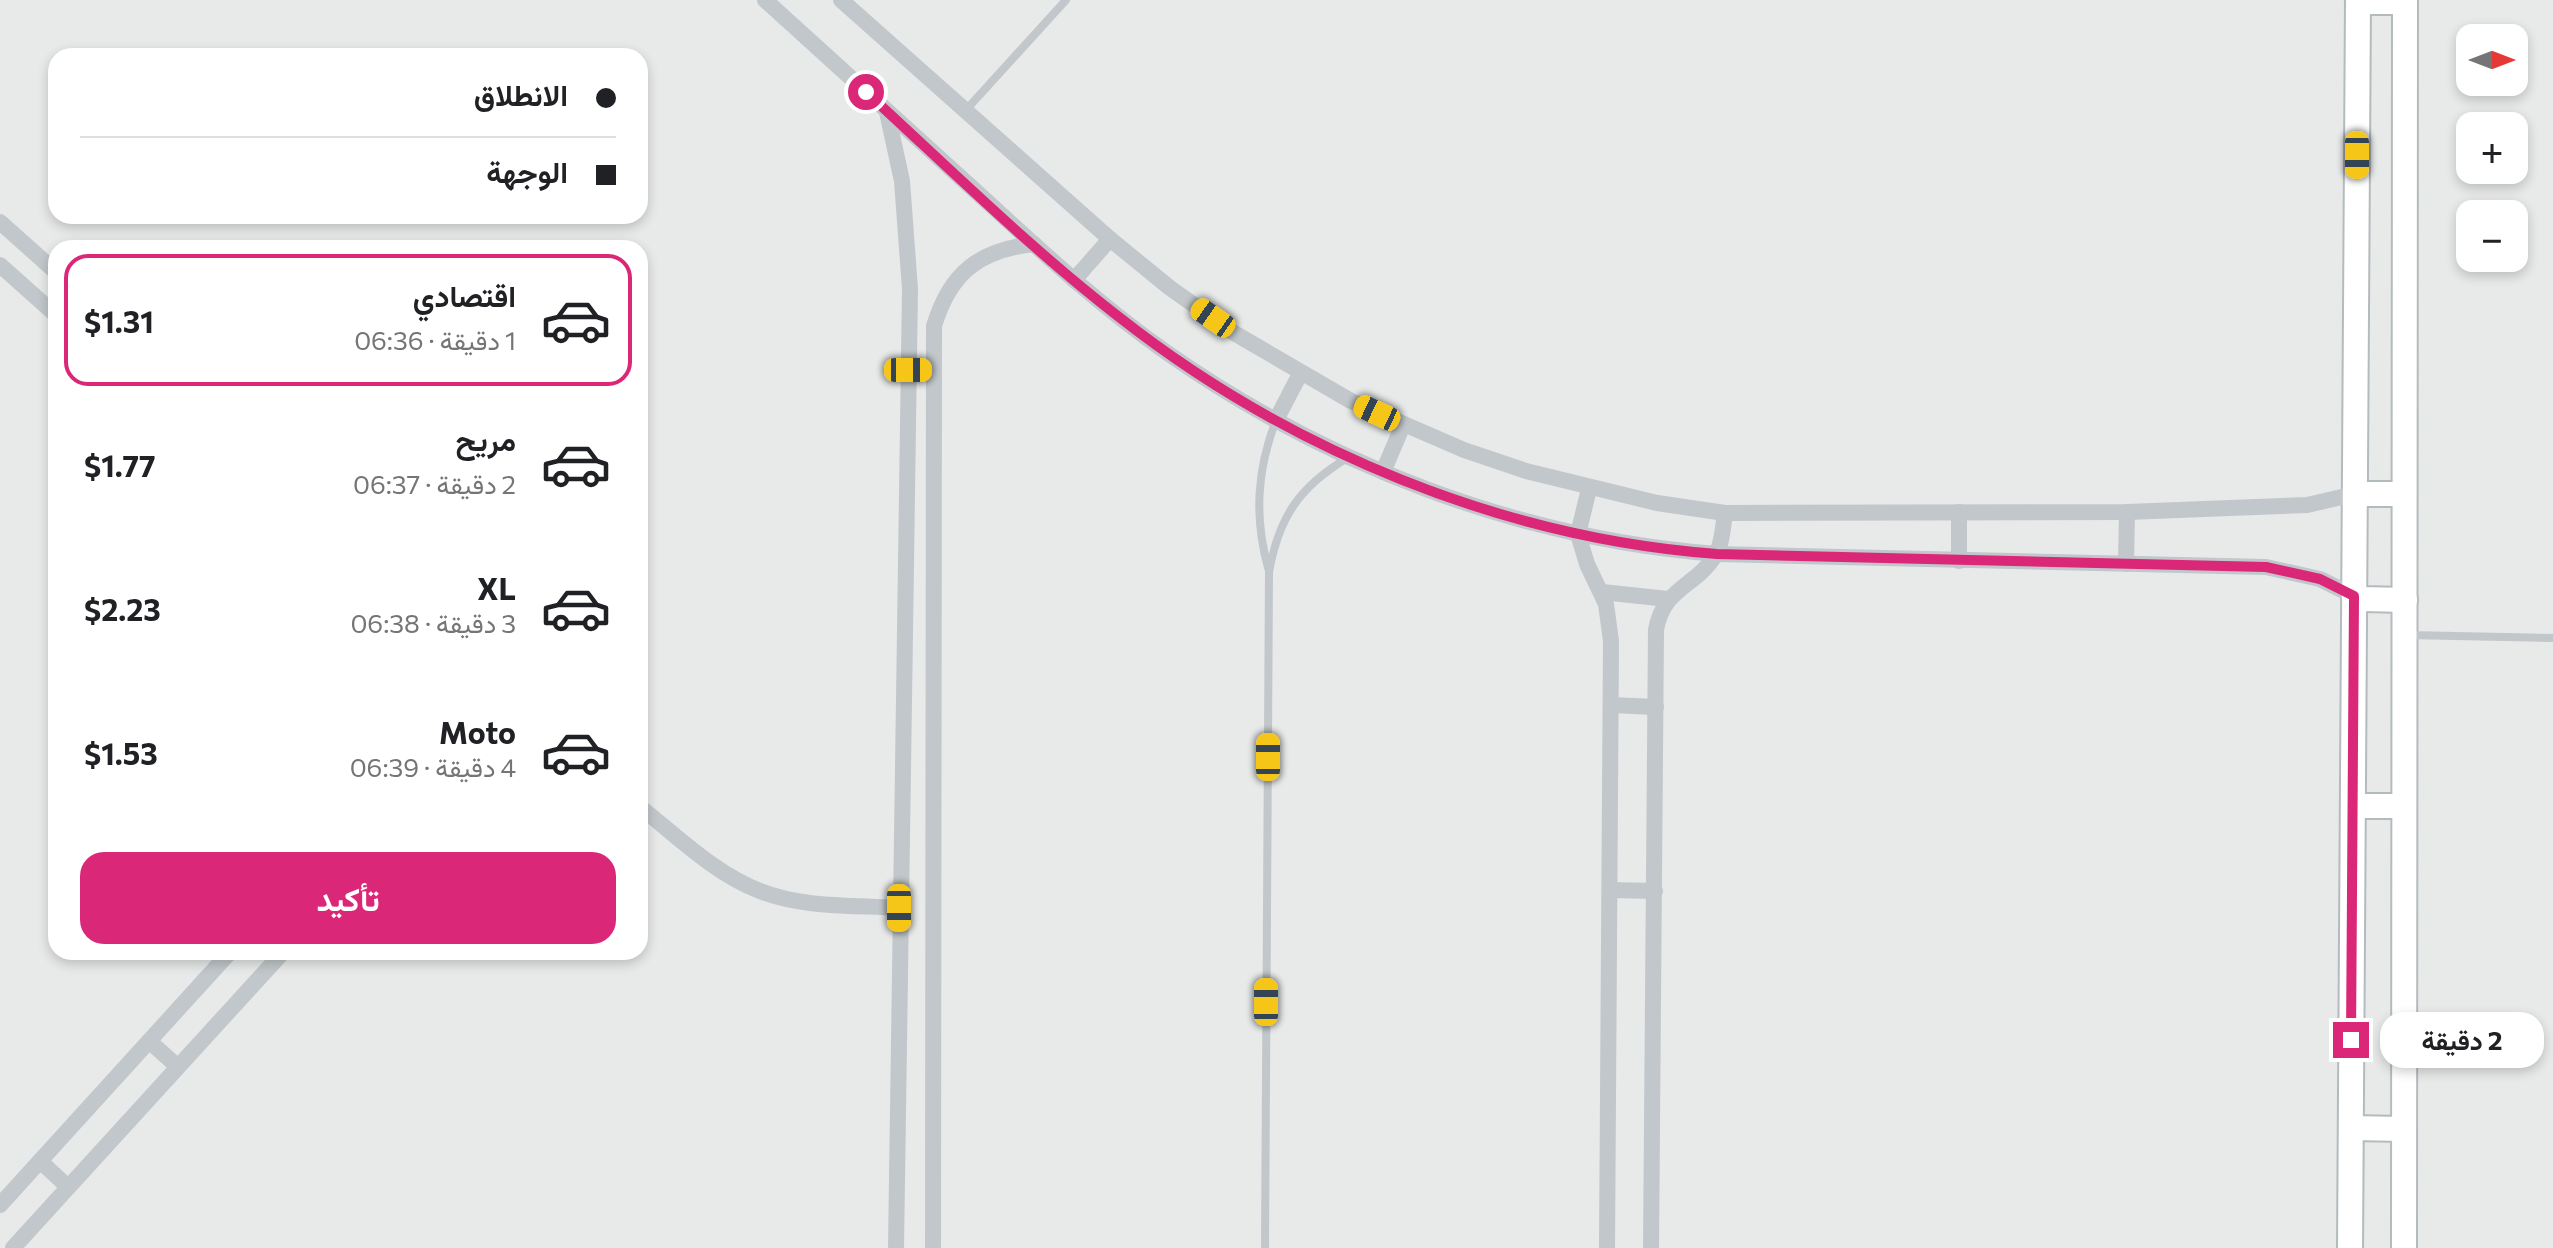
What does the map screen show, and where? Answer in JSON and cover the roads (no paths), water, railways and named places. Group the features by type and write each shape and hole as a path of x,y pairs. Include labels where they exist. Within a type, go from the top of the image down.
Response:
{"street":[{"path":"765,0 1074,280 1168,353 1276,420 1383,472 1486,509 1578,534 1666,550 1717,554 2284,569 2320,579 2363,599 2405,600"},
{"path":"841,0 1110,239 1196,306 1300,374 1403,425 1513,467 1589,489 1725,513 2127,512 2307,505 2355,494 2404,494"},
{"path":"2350,1248 2358,1 2405,1 2404,1248"},
{"path":"887,110 907,217 910,289 896,1248"},
{"path":"0,222 48,265"},
{"path":"1074,280 1110,239"},
{"path":"933,1248 934,326 952,284 969,267 988,254 1010,246 1034,244"},
{"path":"27,247 2,268 48,308"},
{"path":"908,370 934,370"},
{"path":"1276,420 1300,374"},
{"path":"1383,472 1403,425"},
{"path":"1589,489 1578,534 1587,564 1602,592 1610,628 1607,1248"},
{"path":"1959,512 1959,561"},
{"path":"2126,564 2127,512"},
{"path":"1651,1248 1656,630 1668,599 1717,554 1725,513"},
{"path":"1602,592 1668,599"},
{"path":"1611,705 1656,707"},
{"path":"902,758 933,759"},
{"path":"2353,806 2404,806"},
{"path":"648,813 721,870 762,892 807,902 899,908"},
{"path":"1610,890 1655,891"},
{"path":"0,1205 223,960"},
{"path":"13,1248 274,960"},
{"path":"149,1041 177,1066"},
{"path":"2351,1128 2404,1129"},
{"path":"40,1161 67,1186"}],"lane":[{"path":"965,111 1066,0"},
{"path":"1269,572 1257,511 1265,449 1276,420"},
{"path":"1265,1248 1269,572 1274,543 1285,516 1302,492 1349,457"},
{"path":"2405,635 2553,638"}]}
